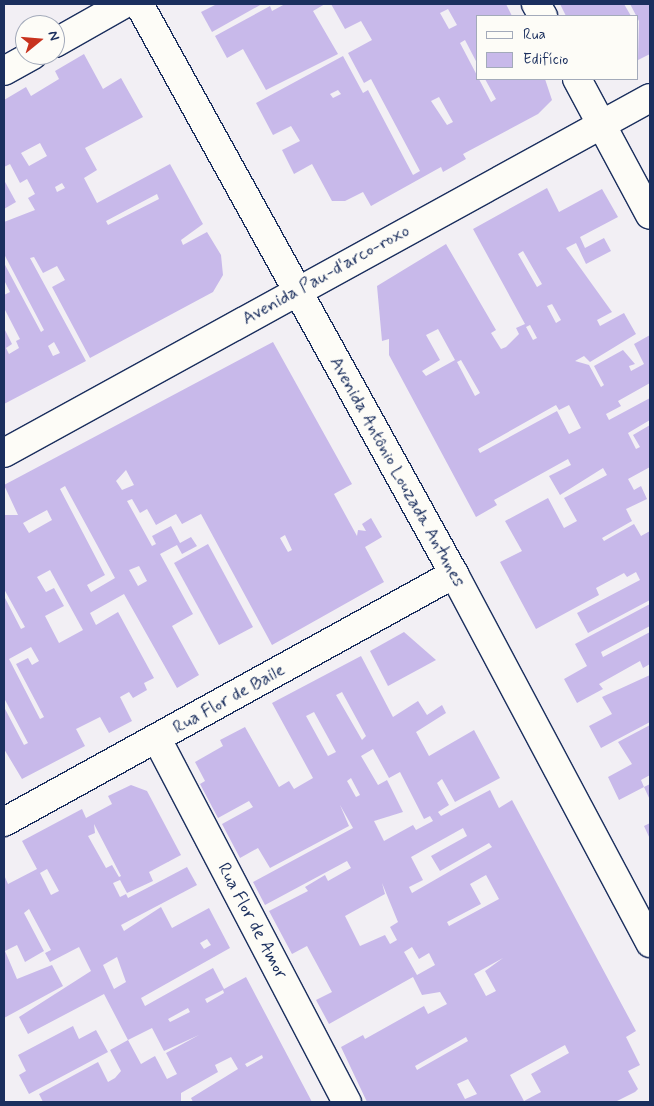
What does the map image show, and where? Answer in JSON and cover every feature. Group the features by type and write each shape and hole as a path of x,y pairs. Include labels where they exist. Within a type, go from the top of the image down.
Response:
{"street":[{"path":"65,36 124,4"},
{"name":"Avenida Antônio Louzada Antunes","path":"139,4 454,574 650,943"},
{"path":"536,4 542,15"},
{"path":"4,71 15,65"},
{"path":"578,80 650,215"},
{"name":"Avenida Pau-d'arco-roxo","path":"4,453 650,98"},
{"name":"Rua Flor de Baile","path":"4,822 454,574"},
{"name":"Rua Flor de Amor","path":"157,739 347,1102"}],"building":[{"path":"217,4 262,4 212,32 201,12"},
{"path":"285,4 325,4 313,11 338,54 266,90 243,49 227,58 215,36 270,6 272,11"},
{"path":"331,4 506,4 512,15 477,15 477,63 465,40 460,43 477,75 477,80 479,80 491,102 496,99 486,80 545,80 552,100 538,114 463,154 466,159 443,172 441,167 371,206 363,192 345,201 332,201 312,164 294,174 282,150 300,141 291,126 273,135 256,103 343,56 363,93 368,90 413,175 420,171 371,79 364,83 348,53 372,40 361,21 345,29","holes":["448,9 457,25 449,29 440,13","338,90 341,94 333,98 330,94","439,97 453,122 447,125 431,101"]},
{"path":"560,4 624,4 630,15 566,15"},
{"path":"630,4 650,4 650,54 639,60 639,15 636,15"},
{"path":"84,54 103,89 121,78 143,117 85,148 97,170 84,178 97,203 170,164 203,224 181,240 183,245 207,232 221,255 223,275 213,292 90,358 52,287 65,280 57,266 43,273 34,257 30,258 86,361 4,404 4,328 12,344 6,348 9,354 19,348 16,341 20,339 4,308 4,295 10,292 4,280 4,263 41,332 44,330 4,254 4,222 35,210 28,198 35,194 27,179 20,183 10,164 4,167 4,100 26,87 31,96 59,79 55,71","holes":["40,143 47,156 29,166 21,153","62,183 65,188 57,192 55,187","157,194 159,199 108,225 106,221","54,342 60,353 53,356 48,346"]},
{"path":"4,180 16,202 4,209"},
{"path":"547,188 559,212 602,189 618,217 580,237 585,248 604,238 611,251 586,264 576,243 566,248 612,312 597,320 600,326 624,313 636,334 590,362 584,356 575,361 589,365 601,387 604,385 594,366 623,350 635,364 629,366 631,371 644,364 634,344 650,335 650,383 618,401 621,406 606,414 609,420 650,398 650,420 628,433 636,449 640,447 633,435 650,425 650,467 628,479 634,490 641,486 647,499 626,509 632,521 602,538 604,541 634,524 641,536 650,531 650,600 588,633 577,613 640,580 636,572 627,577 624,573 596,588 599,595 536,629 500,562 522,551 505,521 548,498 564,528 577,521 564,498 607,475 603,468 560,495 549,476 571,465 568,459 494,500 497,505 476,517 389,355 389,339 382,341 377,286 446,244 496,330 491,333 501,349 506,347 519,334 516,328 525,324 473,229","holes":["523,251 542,284 537,287 518,254","552,304 561,320 556,323 547,306","530,325 537,338 533,340 526,327","438,329 455,360 426,376 422,371 440,360 426,335","461,360 480,393 475,396 457,362","556,405 559,410 569,405 581,428 569,434 557,411 480,453 478,449"]},
{"path":"273,342 352,484 334,494 357,536 358,530 366,531 362,524 371,518 382,537 365,547 384,582 272,645 201,514 182,524 176,514 156,525 147,509 140,513 132,499 127,501 152,546 156,544 152,536 171,526 180,543 191,537 197,546 182,554 177,545 160,554 193,614 172,626 199,675 177,688 124,594 90,613 96,625 118,612 154,678 144,683 147,690 133,698 129,692 120,697 132,721 109,733 100,717 76,729 85,746 22,779 4,749 4,707 24,745 28,743 4,698 4,596 21,629 25,627 4,589 4,515 18,515 4,485","holes":["126,470 134,485 122,490 116,481","65,486 115,578 91,592 87,585 105,575 60,489","47,510 52,520 29,533 23,523","285,535 292,550 288,552 280,538","139,566 147,581 138,586 129,570","50,570 83,630 59,643 45,616 64,606 54,588 46,592 37,577","31,647 39,661 32,665 28,658 16,664 44,717 40,719 9,659"]},
{"path":"208,544 253,627 219,645 174,563"},
{"path":"650,604 650,626 601,652 603,657 650,632 650,664 643,668 640,661 599,684 603,689 577,703 564,679 587,666 575,644"},
{"path":"404,632 436,660 388,686 370,651"},
{"path":"361,656 393,717 418,701 427,715 442,705 446,713 416,732 429,756 474,730 500,778 455,802 442,779 437,783 449,805 438,812 441,816 490,790 499,808 512,800 636,1031 626,1037 640,1065 628,1071 638,1089 635,1092 615,1102 367,1102 341,1047 363,1035 365,1039 424,1006 428,1014 447,1004 440,992 422,995 413,977 329,1024 316,1000 332,992 307,946 292,954 269,911 308,891 305,887 325,875 328,881 351,868 347,861 265,905 253,882 353,828 340,805 349,826 270,868 258,848 240,858 222,824 253,807 249,801 218,818 200,784 205,781 195,762 223,746 220,740 245,727 279,787 289,781 294,789 313,778 272,703","holes":["342,692 366,736 362,740 336,695","314,712 336,752 328,756 306,716","373,749 389,778 400,772 424,819 430,816 433,821 416,830 413,825 384,841 374,821 403,812 387,780 378,785 361,756","351,778 360,795 356,797 347,781","463,828 467,836 431,856 440,871 489,843 492,847 412,893 409,887 423,880 411,857","486,875 499,899 449,926 447,922 481,904 470,884","382,883 398,922 390,927 397,940 390,944 385,935 360,946 345,916 385,894","412,947 419,959 429,953 435,965 417,975 404,952","503,958 485,971 496,991 486,996 474,974","466,1037 468,1041 417,1070 415,1066","565,1045 569,1053 531,1074 541,1092 524,1101 510,1075","468,1079 477,1094 465,1099 457,1084"]},
{"path":"650,675 650,722 601,748 589,726 612,714 602,697"},
{"path":"650,725 650,775 641,780 644,787 619,800 608,777 632,764 618,742"},
{"path":"650,784 650,800 644,787"},
{"path":"131,785 147,791 181,855 149,872 153,881 127,893 120,880 113,883 120,897 126,894 128,898 187,867 197,885 121,925 124,931 161,907 172,928 209,908 230,948 141,998 145,1006 213,968 224,989 246,977 312,1102 193,1102 191,1098 238,1069 231,1057 215,1065 218,1072 181,1093 181,1102 43,1102 39,1094 98,1062 108,1082 115,1078 121,1071 110,1050 128,1040 104,994 28,1034 19,1017 91,971 79,947 50,962 45,953 51,950 29,909 24,913 44,951 25,962 17,945 5,951 17,979 52,965 63,986 4,1018 4,875 8,884 37,869 22,841 82,809 86,818 112,804 108,796","holes":["94,824 121,876 119,877 112,865 106,868 88,836 95,833","47,869 59,891 51,895 40,873","207,939 211,945 204,949 200,943","117,957 126,982 114,989 103,965","223,990 224,993 207,1003 205,999","188,1008 190,1012 170,1022 168,1019","152,1028 164,1051 199,1035 166,1053 177,1074 167,1079 155,1056 141,1064 128,1040","262,1055 263,1058 247,1067 245,1064"]},
{"path":"650,823 650,839 644,826"},
{"path":"73,1026 79,1039 96,1030 108,1052 29,1094 19,1075 26,1071 18,1055"}]}
